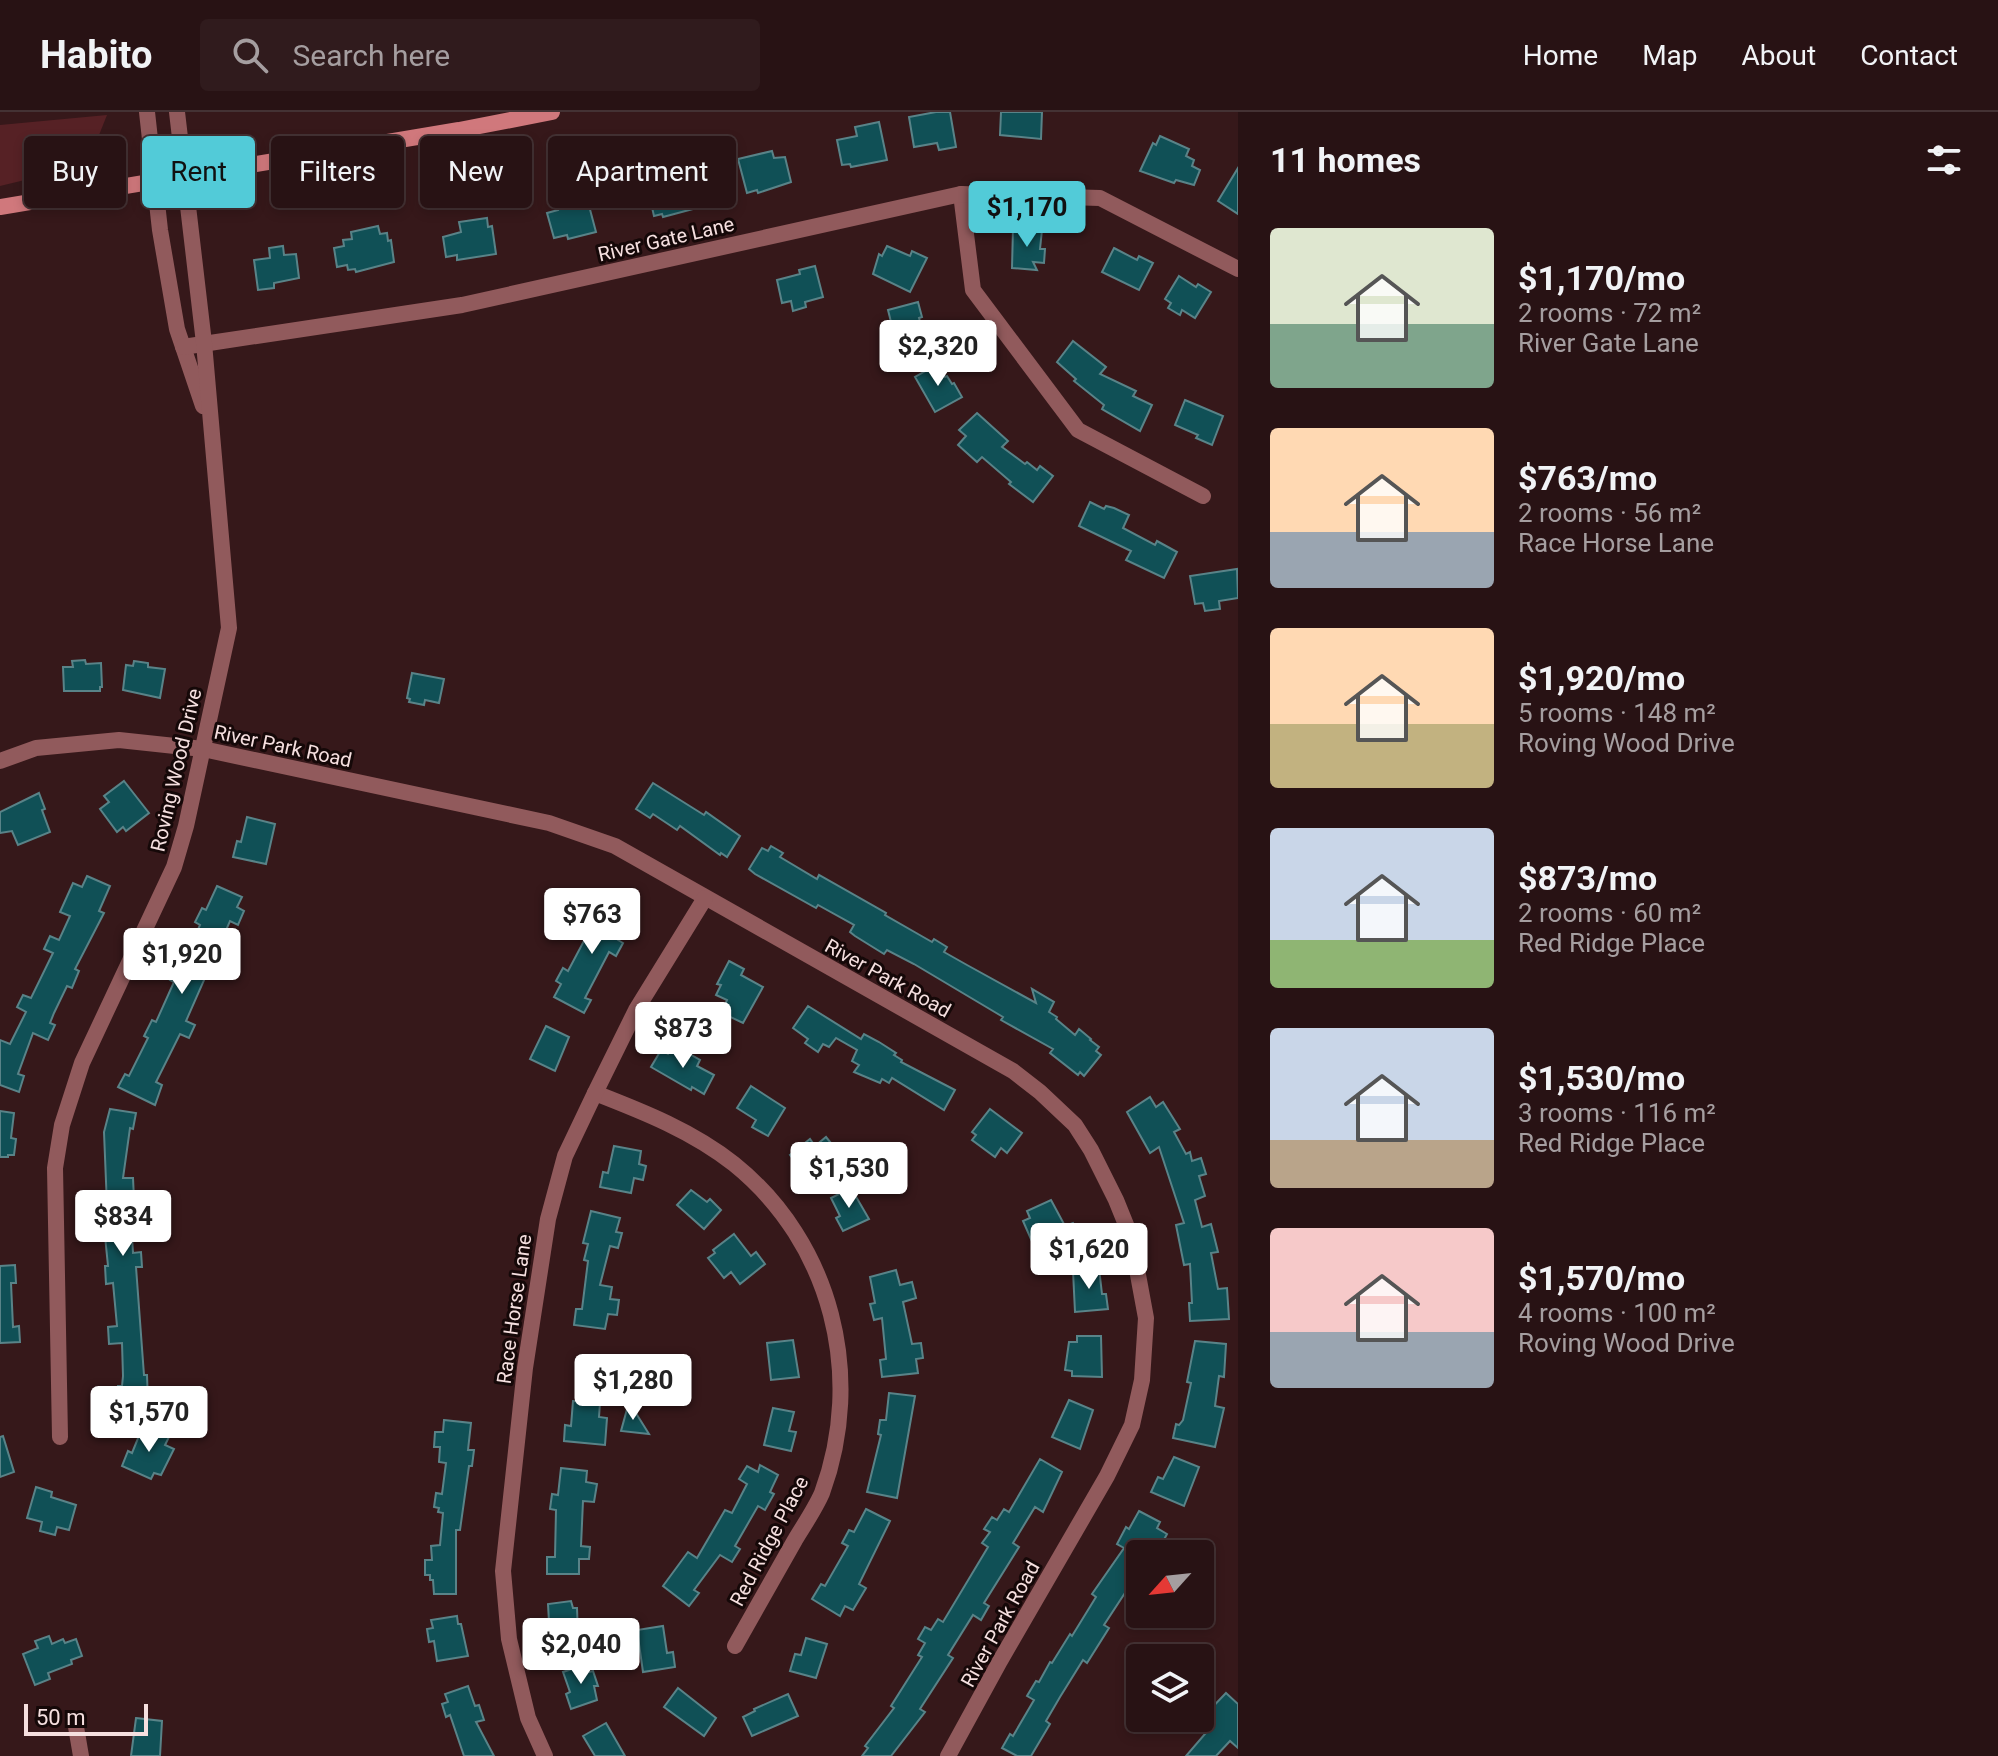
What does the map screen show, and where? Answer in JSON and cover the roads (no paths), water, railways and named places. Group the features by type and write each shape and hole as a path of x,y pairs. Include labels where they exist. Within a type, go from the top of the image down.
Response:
{"street":[{"name":"Roving Wood Drive","path":"147,112 149,136"},
{"name":"Roving Wood Drive","path":"177,112 180,136"},
{"path":"255,164 552,112"},
{"path":"0,207 142,182"},
{"path":"961,194 973,290 1078,430 1203,496"},
{"name":"River Gate Lane","path":"183,347 462,305 961,194 1100,198 1238,269"},
{"name":"Roving Wood Drive","path":"158,208 183,347 210,426"},
{"name":"Roving Wood Drive","path":"60,1437 55,1168 62,1125 82,1063 174,867 186,826 229,628 190,208"},
{"name":"River Park Road","path":"0,761 36,748 119,740 203,749 549,823 615,846 1013,1071 1075,1125 1091,1150 1131,1237 1146,1318 1142,1380 1132,1425 1107,1476 948,1756"},
{"name":"Race Horse Lane","path":"545,1756 528,1718 509,1639 503,1571 525,1368 548,1219 565,1156 595,1093 636,1010 705,898"},
{"name":"Red Ridge Place","path":"595,1093 670,1122 734,1164 775,1204 804,1243 834,1324 841,1371 841,1409 821,1495 735,1646"},
{"path":"75,1721 81,1756"}]}
